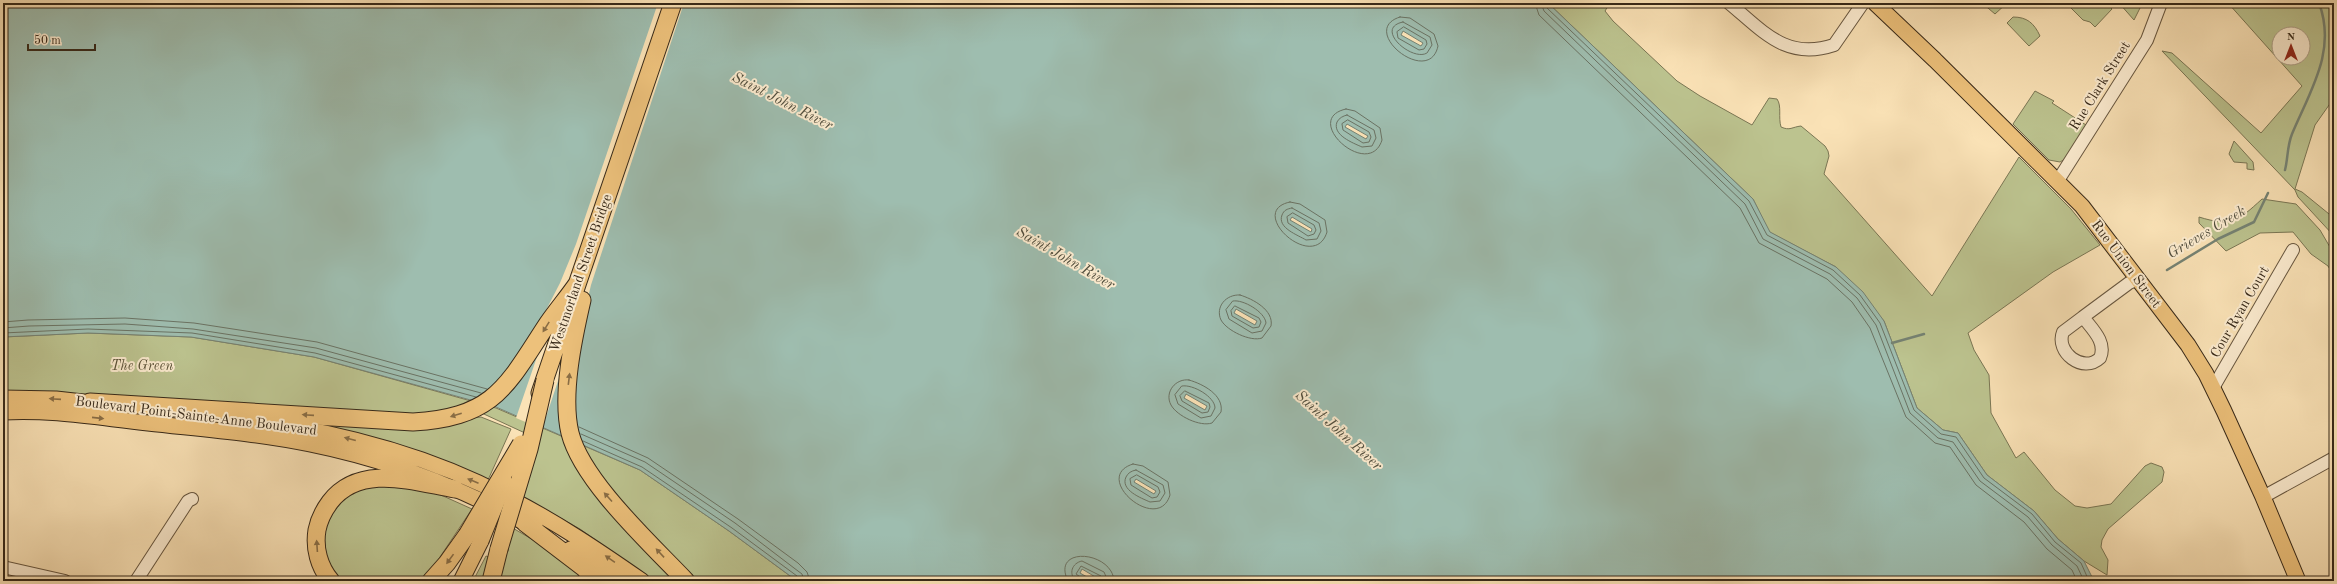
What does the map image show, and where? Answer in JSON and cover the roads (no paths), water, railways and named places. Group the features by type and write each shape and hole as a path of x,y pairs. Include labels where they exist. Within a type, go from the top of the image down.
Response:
{"highway":[{"name":"Westmorland Street Bridge","path":"431,581 447,563 474,538 521,444 545,380 673,3"},
{"path":"586,259 584,290 577,322 567,398 570,433 576,452 598,485 686,581"},
{"path":"90,402 413,422 433,420 462,413 487,401 504,388 517,372 548,324 577,284"},
{"path":"491,581 529,449 545,380"},
{"path":"331,581 322,567 317,552 316,537 318,526 327,506 342,489 365,480 382,478 455,489"},
{"path":"525,523 584,568 596,581"}],"main road":[{"name":"Rue Union Street","path":"1875,3 1936,60 2082,206 2188,345 2213,388 2263,497 2298,581"},
{"name":"Boulevard Point-Sainte-Anne Boulevard","path":"3,398 56,399 90,402 294,427 335,435 404,455 442,469 508,497 588,542 642,581"},
{"name":"Boulevard Point-Sainte-Anne Boulevard","path":"3,412 67,414 285,440 375,461 455,489 525,523 619,581"},
{"path":"461,581 474,538"}],"street":[{"path":"1729,3 1774,40 1786,47 1811,50 1834,45 1863,3"},
{"name":"Rue Clark Street","path":"2057,182 2147,40 2161,3"},
{"name":"Cour Ryan Court","path":"2213,388 2293,250"},
{"path":"2083,317 2129,284 2139,279"},
{"path":"2263,497 2334,458"},
{"path":"136,581 188,501 192,500"},
{"path":"3,566 65,581"}],"water":[{"name":"Saint John River","path":"3,3 1548,3 1753,199 1770,232 1836,267 1863,292 1884,321 1917,408 1943,430 1958,433 1987,475 2034,511 2058,539 2084,561 2094,581 1102,581 1082,569 1080,573 1094,581 797,581 729,531 640,470 496,407 314,357 191,337 88,333 3,337","holes":["1403,31 1423,43 1421,46 1401,35","1347,124 1368,136 1366,139 1345,127","1292,217 1312,229 1311,232 1290,220","1236,309 1257,321 1255,325 1234,313","1186,394 1207,406 1205,410 1184,398","1136,479 1156,491 1154,494 1134,482"]}],"waterway":[{"name":"Grieves Creek","path":"2285,170 2290,139 2313,86 2323,54 2325,38 2324,21 2319,3"},
{"name":"Grieves Creek","path":"2167,270 2218,239 2254,222 2268,193"},
{"name":"Grieves Creek","path":"1892,343 1924,334"}],"park label":[{"name":"The Green","path":"142,366"}]}
